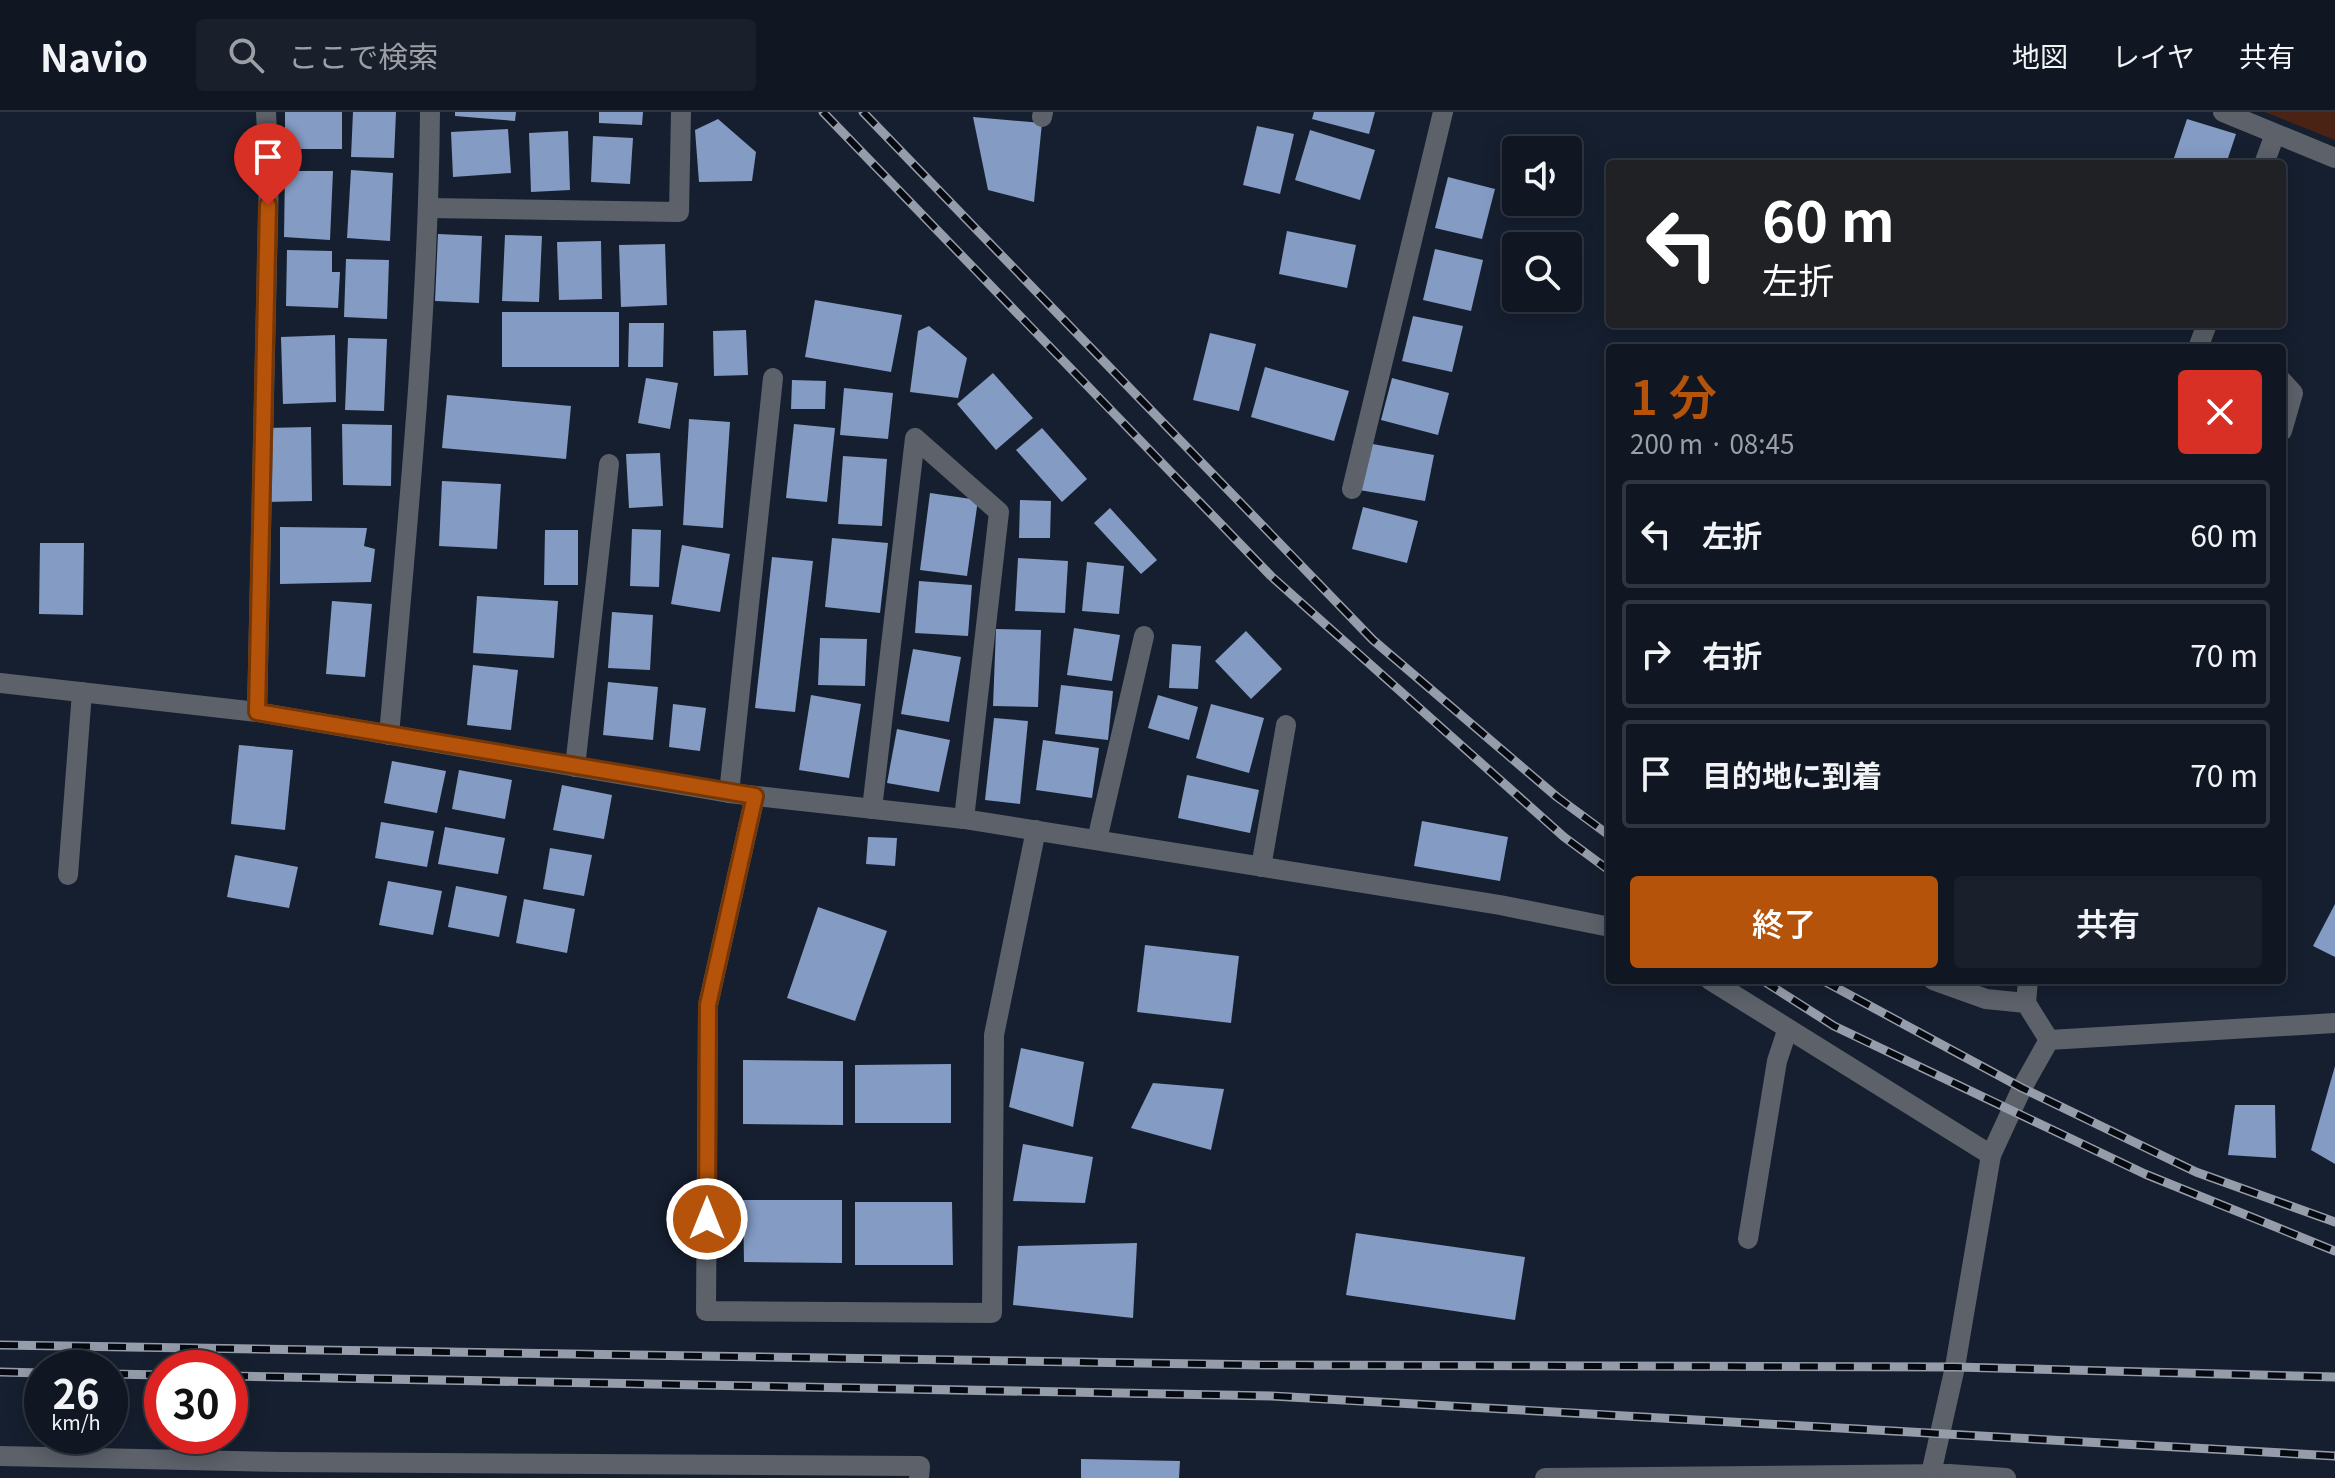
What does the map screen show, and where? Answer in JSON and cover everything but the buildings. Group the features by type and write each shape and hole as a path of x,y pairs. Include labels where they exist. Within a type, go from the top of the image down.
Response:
{"street":[{"path":"257,712 269,173 266,112"},
{"path":"389,735 416,448 429,208 430,112"},
{"path":"429,208 679,212 681,112"},
{"path":"1352,489 1443,112"},
{"path":"2223,112 2335,158"},
{"path":"2265,160 2275,134"},
{"path":"729,793 773,378"},
{"path":"2286,385 2293,393 2286,417"},
{"path":"872,809 915,438 999,512 964,819"},
{"path":"575,767 609,464"},
{"path":"1097,840 1144,636"},
{"path":"0,683 257,712 729,793 964,819 1500,905 1606,926"},
{"path":"68,875 82,692"},
{"path":"1261,867 1286,725"},
{"path":"755,796 708,1005 706,1311 992,1313 994,1035 1036,830"},
{"path":"1716,984 1787,1031 1991,1155"},
{"path":"1944,984 1986,999 2026,1003"},
{"path":"2028,984 2026,1003 2049,1040"},
{"path":"2049,1040 2335,1023"},
{"path":"1748,1239 1777,1061 1787,1031"},
{"path":"1931,1476 1955,1367 1991,1155 2049,1040"},
{"path":"0,1456 299,1462 920,1466 919,1478"},
{"path":"1545,1478 2006,1478"}],"shaded area":[{"path":"2265,112 2335,112 2335,140"}],"railway":[{"path":"823,112 1271,576 1564,837 1606,868"},
{"path":"863,112 1373,640 1557,797 1606,833"},
{"path":"1768,984 1834,1026 2145,1174 2335,1251"},
{"path":"1829,984 2022,1088 2196,1172 2335,1222"},
{"path":"0,1345 1263,1365 1955,1367 2335,1377"},
{"path":"0,1372 24,1373"},
{"path":"128,1374 144,1375"},
{"path":"248,1376 1272,1396 2335,1456"}],"route":[{"path":"268,205 257,712 755,796 708,1005 707,1219"}]}
